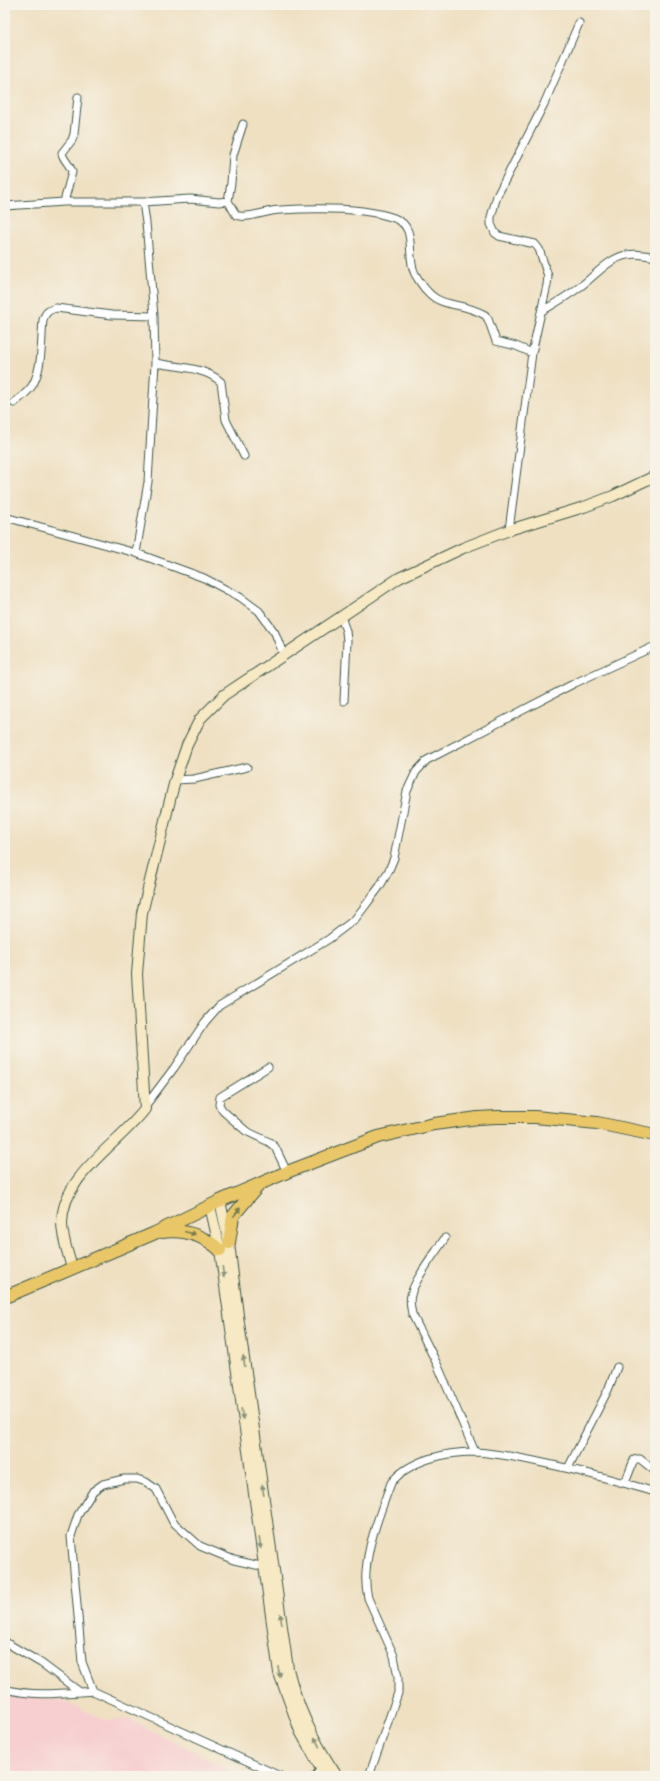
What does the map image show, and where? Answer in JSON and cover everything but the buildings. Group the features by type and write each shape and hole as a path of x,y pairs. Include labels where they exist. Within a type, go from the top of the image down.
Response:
{"highway":[{"path":"5,1296 154,1232 215,1203 258,1186 287,1172 378,1137 434,1124 478,1118 535,1117 597,1123 655,1136"},
{"path":"154,1232 173,1230 187,1232 224,1247 233,1216 258,1186"}],"street":[{"path":"509,530 532,353 542,311 548,276 538,249 531,242 499,236 495,233 491,224 491,217 497,196 544,104 579,23"},
{"path":"64,202 72,172 71,167 62,153 72,140 74,134 78,97"},
{"path":"243,124 232,155 231,183 228,201 232,210 240,217 246,217 274,210 330,210 384,214 403,222 408,228 410,235 411,259 415,273 428,293 443,303 485,315 488,319 496,341 516,346 532,353"},
{"path":"5,206 64,202 142,202 190,199 219,202 228,201"},
{"path":"136,553 148,482 155,363 154,316 146,223 142,202"},
{"path":"542,311 570,294 610,262 618,258 627,255 639,254 655,257"},
{"path":"14,403 27,392 36,376 43,320 45,314 51,309 56,308 112,315 154,316"},
{"path":"155,363 199,371 218,379 221,382 226,420 244,456"},
{"path":"146,1105 140,1036 137,974 140,926 144,900 175,780 187,745 200,719 224,695 399,578 415,569 509,530 584,507 613,496 655,476"},
{"path":"5,517 136,553 204,578 240,597 259,611 271,625 284,656"},
{"path":"341,617 348,641 344,701"},
{"path":"72,1268 62,1224 64,1208 71,1190 108,1147 143,1112 146,1105 174,1068 205,1022 219,1006 329,939 343,929 359,914 380,886 389,870 394,858 407,791 416,772 427,760 575,683 655,646"},
{"path":"175,780 194,779 247,767"},
{"path":"268,1066 220,1097 219,1105 223,1111 246,1131 269,1142 275,1147 287,1172"},
{"path":"215,1203 224,1247 269,1568 280,1679 300,1731 322,1771 337,1776"},
{"path":"445,1238 414,1285 410,1295 410,1305 412,1314 438,1366 475,1452"},
{"path":"568,1468 608,1390 617,1367"},
{"path":"369,1776 394,1707 399,1685 397,1666 394,1656 368,1598 366,1588 368,1560 391,1482 402,1471 431,1459 453,1454 475,1452 491,1453 568,1468 655,1492"},
{"path":"624,1483 636,1458 640,1459 655,1471"},
{"path":"93,1691 82,1662 71,1536 78,1515 93,1491 103,1484 124,1479 137,1479 146,1482 156,1489 173,1522 200,1546 234,1560 269,1568"},
{"path":"5,1642 41,1663 80,1692"},
{"path":"5,1689 32,1694 65,1694 93,1691 280,1776"}],"shaded area":[{"path":"5,1695 60,1700 109,1721 128,1719 242,1776 5,1776"}]}
